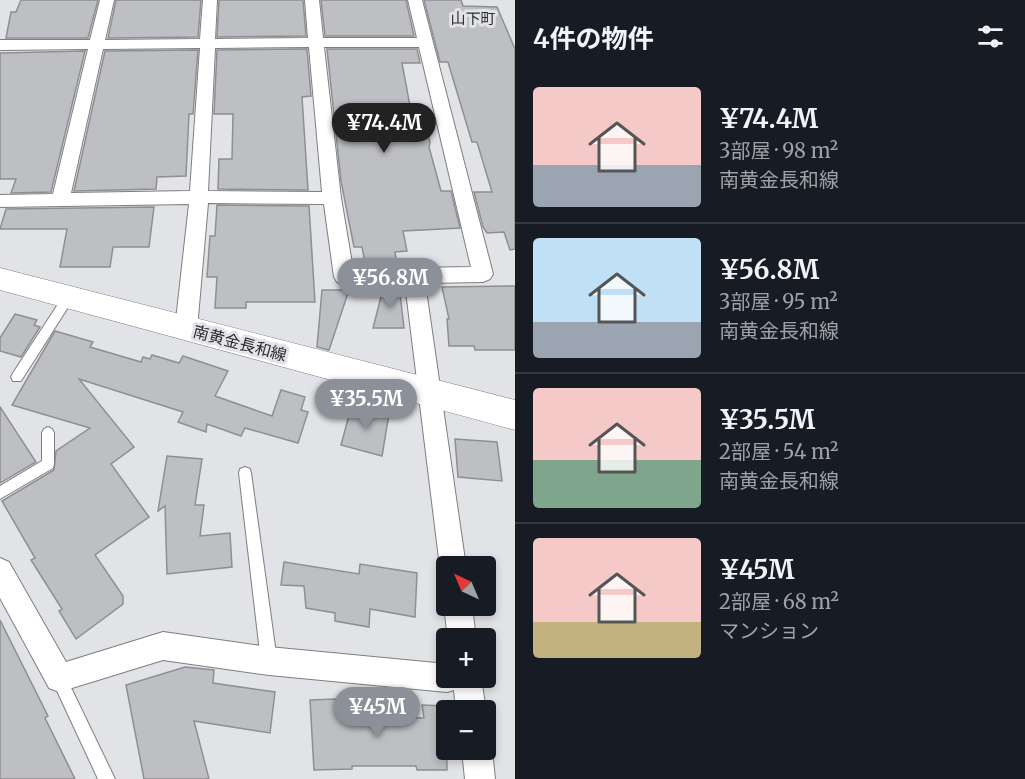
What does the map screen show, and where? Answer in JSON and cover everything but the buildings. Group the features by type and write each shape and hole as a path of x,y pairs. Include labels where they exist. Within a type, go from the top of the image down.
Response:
{"main road":[{"name":"南黄金長和線","path":"0,279 515,415"}],"street":[{"path":"60,201 107,0"},
{"path":"186,329 199,197 210,0"},
{"path":"312,0 332,198 344,278 483,274 415,0"},
{"path":"0,45 425,42"},
{"path":"0,201 199,197 332,198"},
{"path":"414,276 452,556"},
{"path":"0,571 59,678 163,646 269,661 436,676"},
{"path":"478,760 480,779"}],"lane":[{"path":"17,377 68,298"},
{"path":"0,493 48,464 48,433"},
{"path":"245,473 269,661"},
{"path":"59,678 107,779"}],"district":[{"name":"山下町","path":"473,19"}]}
